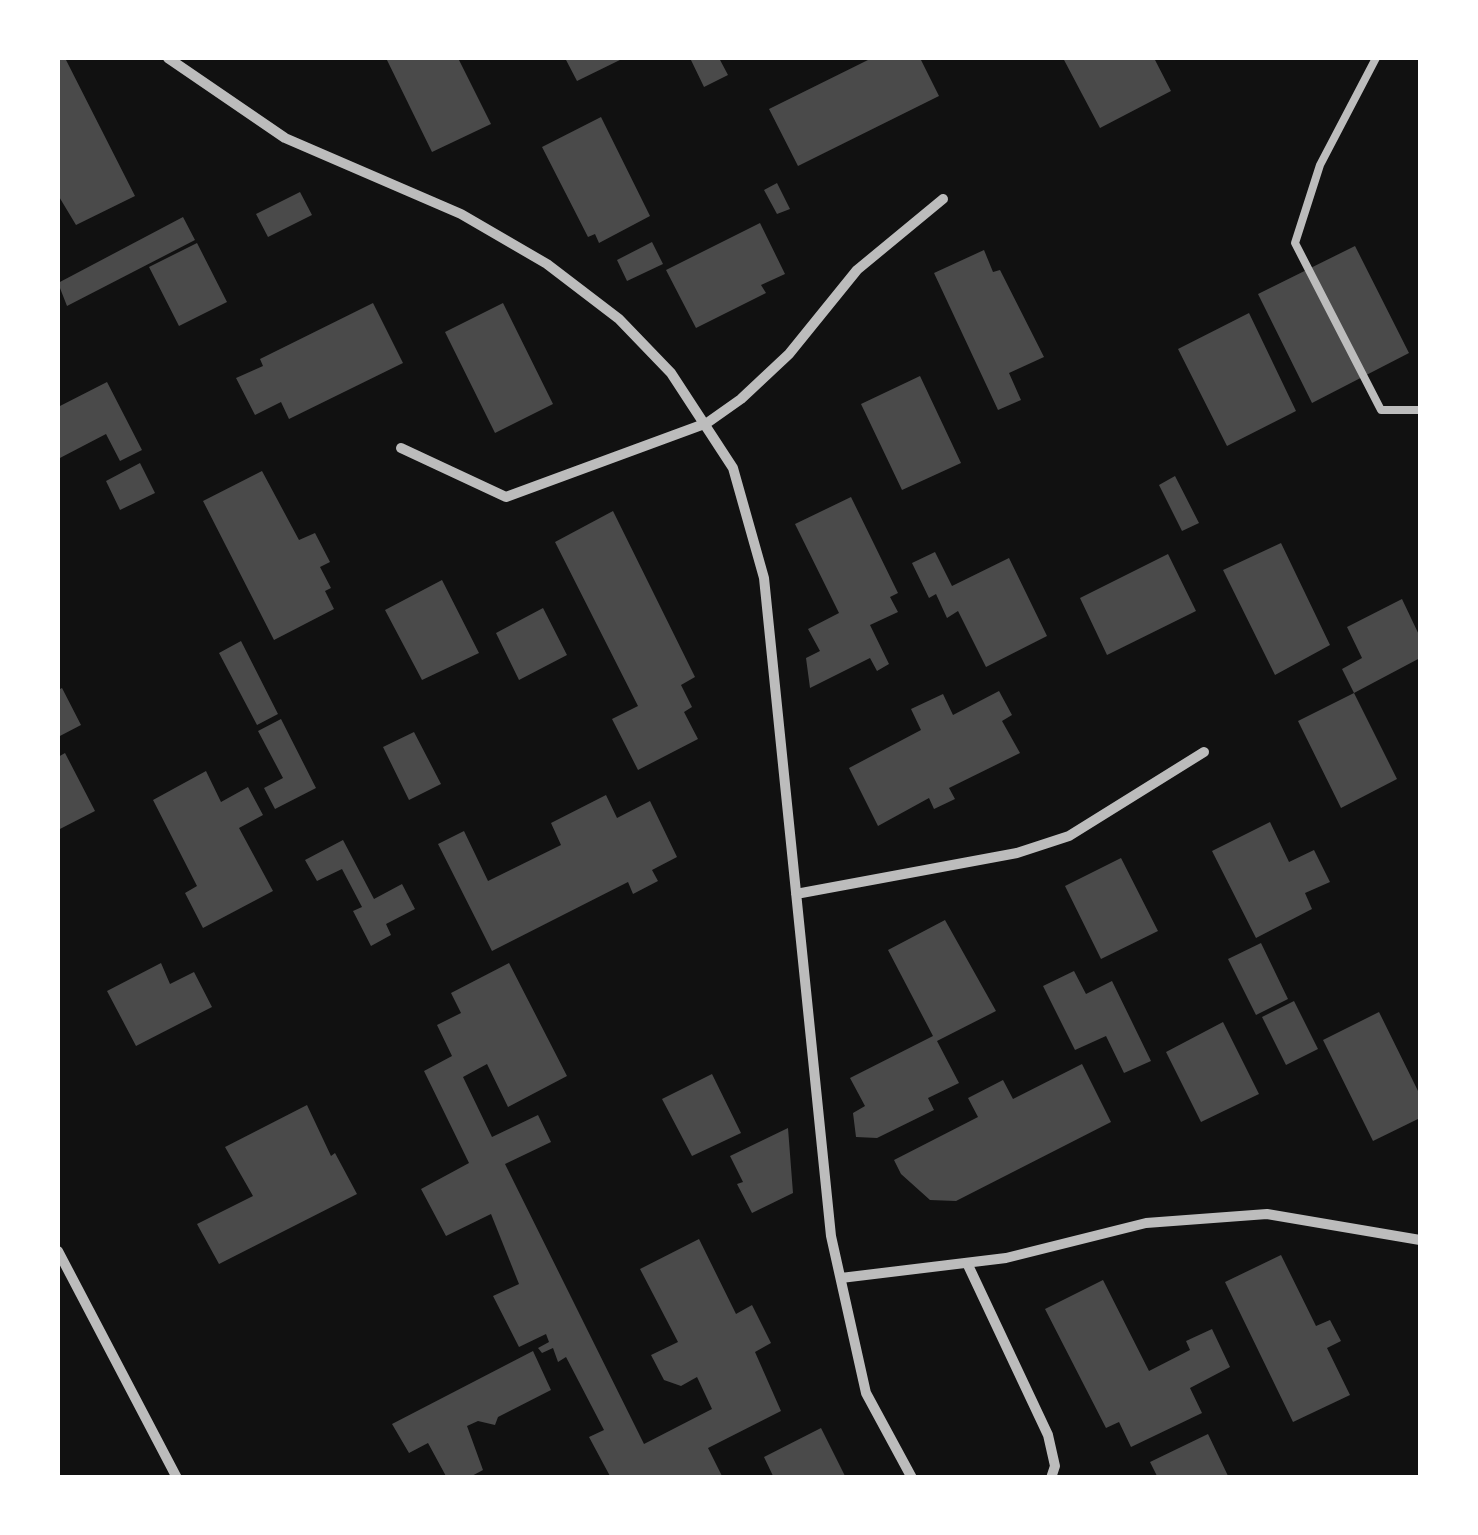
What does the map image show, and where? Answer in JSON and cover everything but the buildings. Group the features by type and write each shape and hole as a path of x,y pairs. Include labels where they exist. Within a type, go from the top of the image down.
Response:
{"street":[{"path":"168,58 285,138 461,214 546,264 620,319 672,374 708,423 733,468 764,578 831,1236 866,1393 912,1478"},
{"path":"401,448 506,497 708,423 741,400 789,354 857,270 943,199"},
{"path":"796,894 1017,852 1070,836 1204,752"},
{"path":"841,1278 1006,1258 1146,1223 1266,1214 1344,1223 1420,1240"},
{"path":"58,1252 177,1478"},
{"path":"967,1263 1048,1435 1055,1466 1051,1478"}],"lane":[{"path":"1376,58 1320,165 1295,243 1382,410 1420,410"}]}
